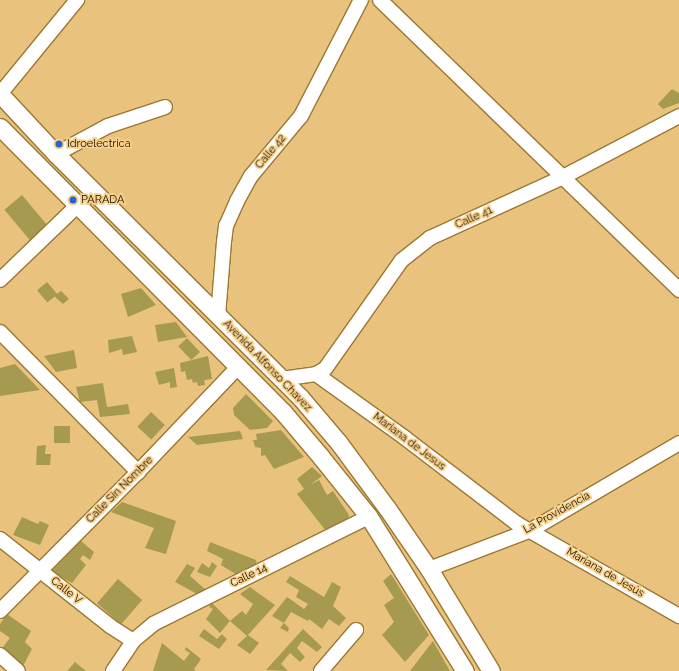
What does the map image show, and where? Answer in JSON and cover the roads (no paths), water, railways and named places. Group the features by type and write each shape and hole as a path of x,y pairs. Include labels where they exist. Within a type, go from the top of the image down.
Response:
{"main road":[{"name":"Avenida Alfonso Chavez","path":"0,94 56,154 300,397 339,443 428,569 492,671"},
{"name":"Avenida Alfonso Chavez","path":"0,127 283,412 368,517 465,671"}],"street":[{"path":"0,94 77,0"},
{"name":"Calle 42","path":"218,316 226,226 237,201 251,176 301,116 361,0"},
{"path":"380,0 679,290"},
{"path":"56,154 108,126 165,107"},
{"name":"Calle 41","path":"316,374 325,369 402,260 413,249 430,238 563,177 679,116"},
{"path":"0,280 78,205"},
{"path":"0,332 138,472"},
{"name":"Calle Sin Nombre","path":"0,611 138,472 238,367"},
{"path":"281,379 316,374"},
{"name":"Mariana de Jesus","path":"316,374 405,438 516,523 531,530"},
{"name":"La Providencia","path":"428,569 531,530 679,444"},
{"name":"Calle 14","path":"113,671 133,641 153,624 368,517"},
{"name":"Mariana de Jesús","path":"531,530 679,616"},
{"name":"Calle V","path":"0,539 39,571 133,641"},
{"path":"321,671 356,630"},
{"path":"0,656 18,671"}],"place":[{"name":"Idroelectrica","path":"59,144"},
{"name":"PARADA","path":"73,200"}]}
